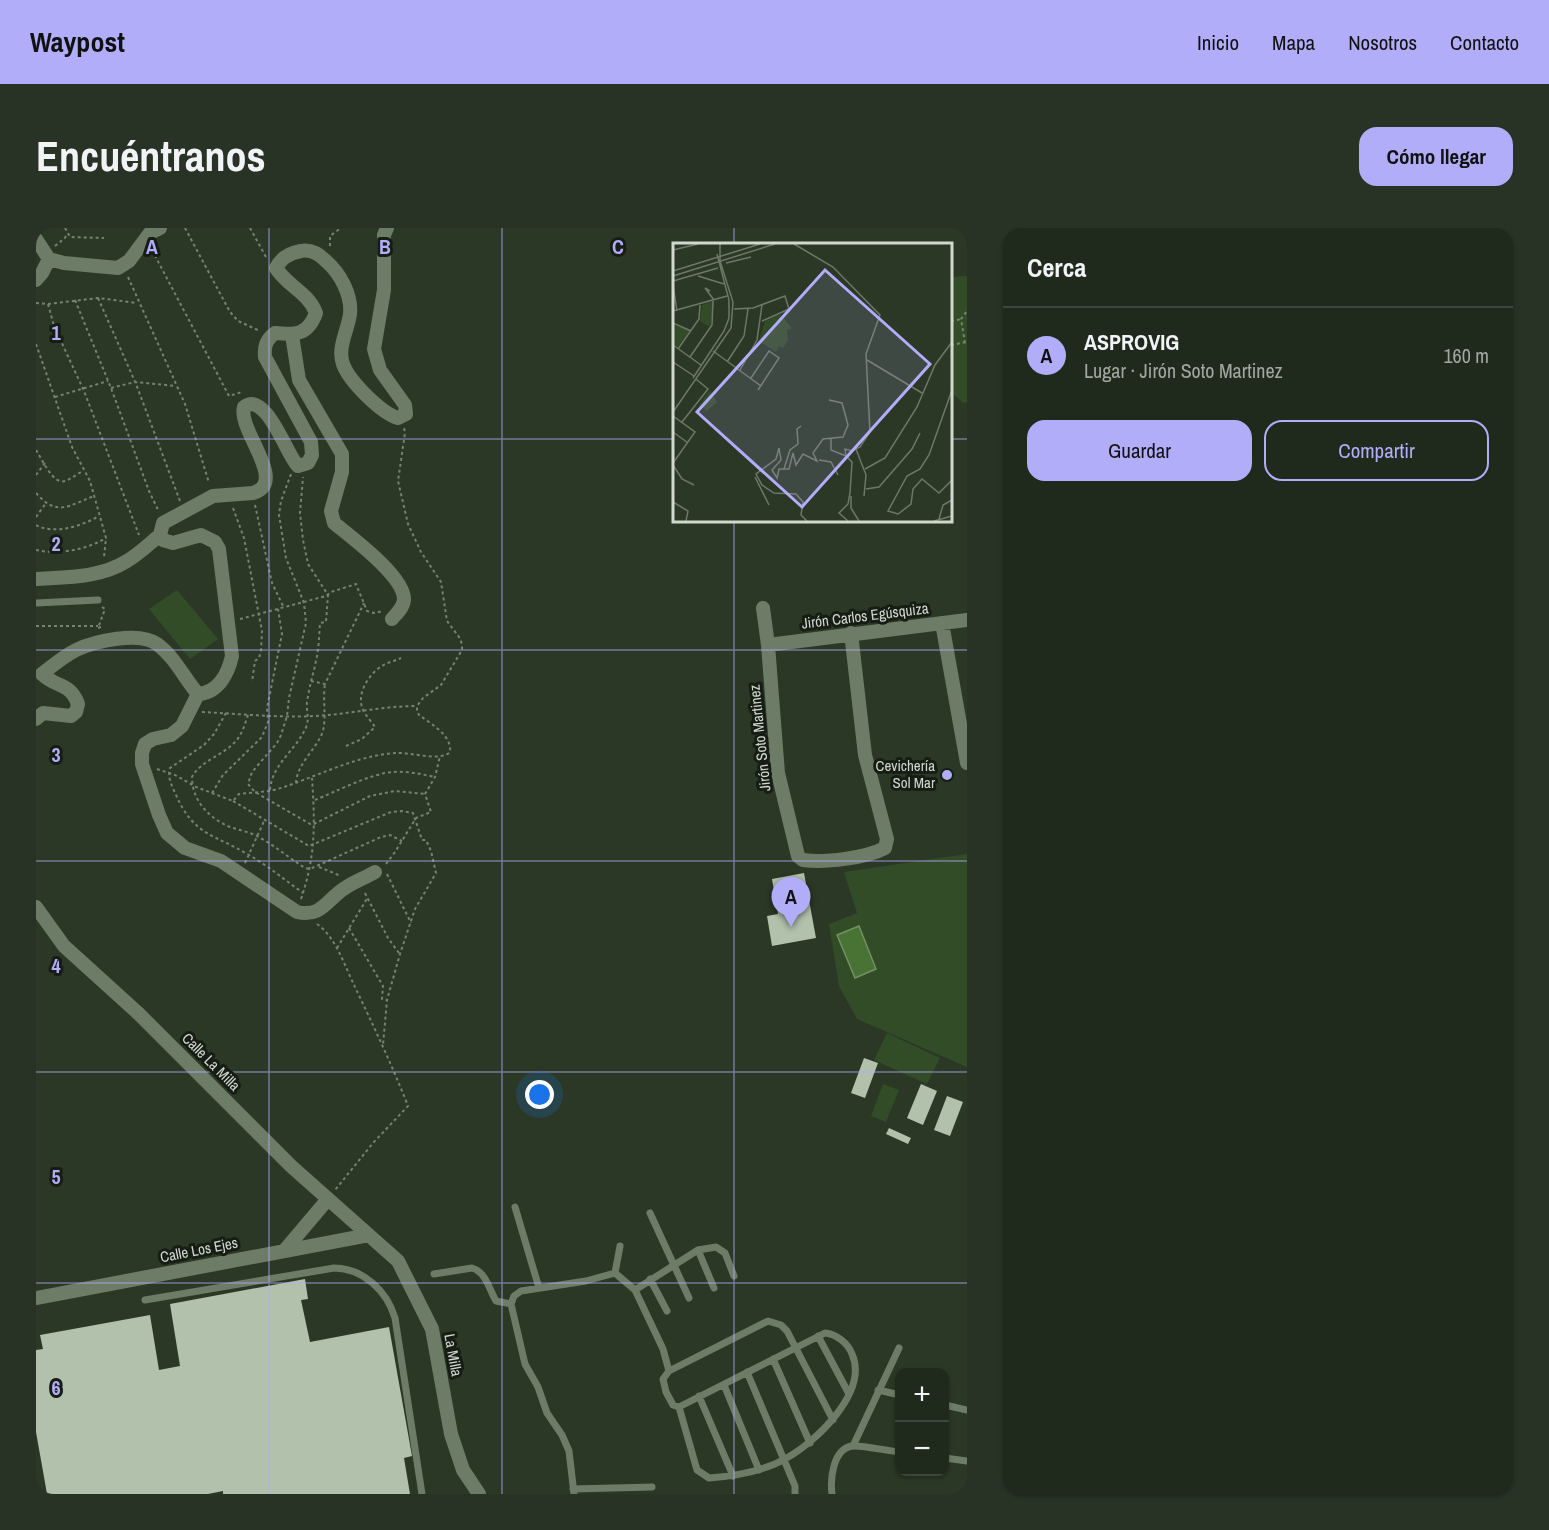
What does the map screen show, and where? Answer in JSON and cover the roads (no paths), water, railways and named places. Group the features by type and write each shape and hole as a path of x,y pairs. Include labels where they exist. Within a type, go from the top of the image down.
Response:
{"street":[{"path":"36,239 47,256 64,263 110,268 123,267 145,238 160,228"},
{"path":"198,694 208,693 217,686 230,666 232,656 221,559 215,542 201,535 173,543 160,535 160,529 166,521 220,495 259,492 266,481 267,472 242,420 244,407 248,404 265,412 299,464 308,463 312,455 311,442 265,357 264,348 267,338 275,333 292,335 303,332 313,322 316,313 312,302 276,268 280,260 292,254 305,250 316,253 328,262 341,278 350,313 341,355 343,366 379,409 387,415 398,418 406,414 405,405 380,370 374,349 384,290 384,235 387,228"},
{"path":"36,280 42,273 47,256"},
{"path":"292,335 299,380 342,454 343,464 331,511 334,523 383,566 400,588 404,597 402,606 392,619"},
{"path":"36,579 87,576 103,572 125,563 160,535"},
{"name":"Jirón Soto Martinez","path":"763,608 768,645 777,773 798,856 803,860 855,857 877,852 885,848 887,839 865,755 851,633"},
{"name":"Jirón Carlos Egúsquiza","path":"768,645 967,620"},
{"path":"942,623 967,763"},
{"path":"36,719 44,713 71,716 76,712 78,704 70,689 39,674 76,651 112,639 141,637 155,642 166,652 198,694"},
{"path":"198,694 187,720 178,731 153,739 146,744 142,753 142,764 167,833 185,848 221,861 300,913 314,912 325,906 345,888 375,872"},
{"name":"Calle La Milla","path":"36,907 64,946 139,1014 291,1166 369,1235"},
{"path":"284,1251 328,1199"},
{"name":"Calle Los Ejes","path":"36,1298 369,1235"},
{"name":"La Milla","path":"369,1235 398,1261 432,1329 451,1434 463,1470 479,1494"}],"lane":[{"path":"36,603 98,600"},
{"path":"514,1207 539,1288"},
{"path":"650,1213 689,1298"},
{"path":"615,1273 620,1246"},
{"path":"634,1290 698,1250 716,1247 725,1253 734,1276"},
{"path":"698,1250 714,1288"},
{"path":"145,1300 334,1268 347,1268 360,1274 382,1292 392,1307 422,1494"},
{"path":"435,1274 477,1269 486,1280 496,1300 502,1304 511,1304"},
{"path":"615,1273 586,1281 520,1291 514,1296 511,1304 525,1364 538,1387 547,1413 562,1435 569,1451 574,1492 652,1487"},
{"path":"615,1273 634,1290 663,1349 669,1371"},
{"path":"650,1279 667,1311"},
{"path":"679,1407 697,1470 709,1478 733,1476 759,1470 784,1460 810,1443 833,1420 849,1394 856,1373 855,1361 850,1348 831,1334 825,1333 818,1336 795,1348 724,1384 699,1396 679,1407 673,1405 666,1392 663,1379 669,1371 768,1321 781,1325 787,1331 795,1348 833,1420"},
{"path":"818,1336 849,1394"},
{"path":"852,1446 899,1348"},
{"path":"773,1359 810,1443"},
{"path":"747,1372 795,1486 795,1494"},
{"path":"724,1384 759,1470"},
{"path":"878,1390 895,1394"},
{"path":"699,1396 733,1476"},
{"path":"949,1406 967,1410"},
{"path":"832,1494 831,1482 835,1462 845,1449 852,1446 895,1451"},
{"path":"949,1459 967,1461"}],"place":[{"name":"Cevichería Sol Mar","path":"947,775"},
{"name":"ASPROVIG","path":"791,927"}]}
